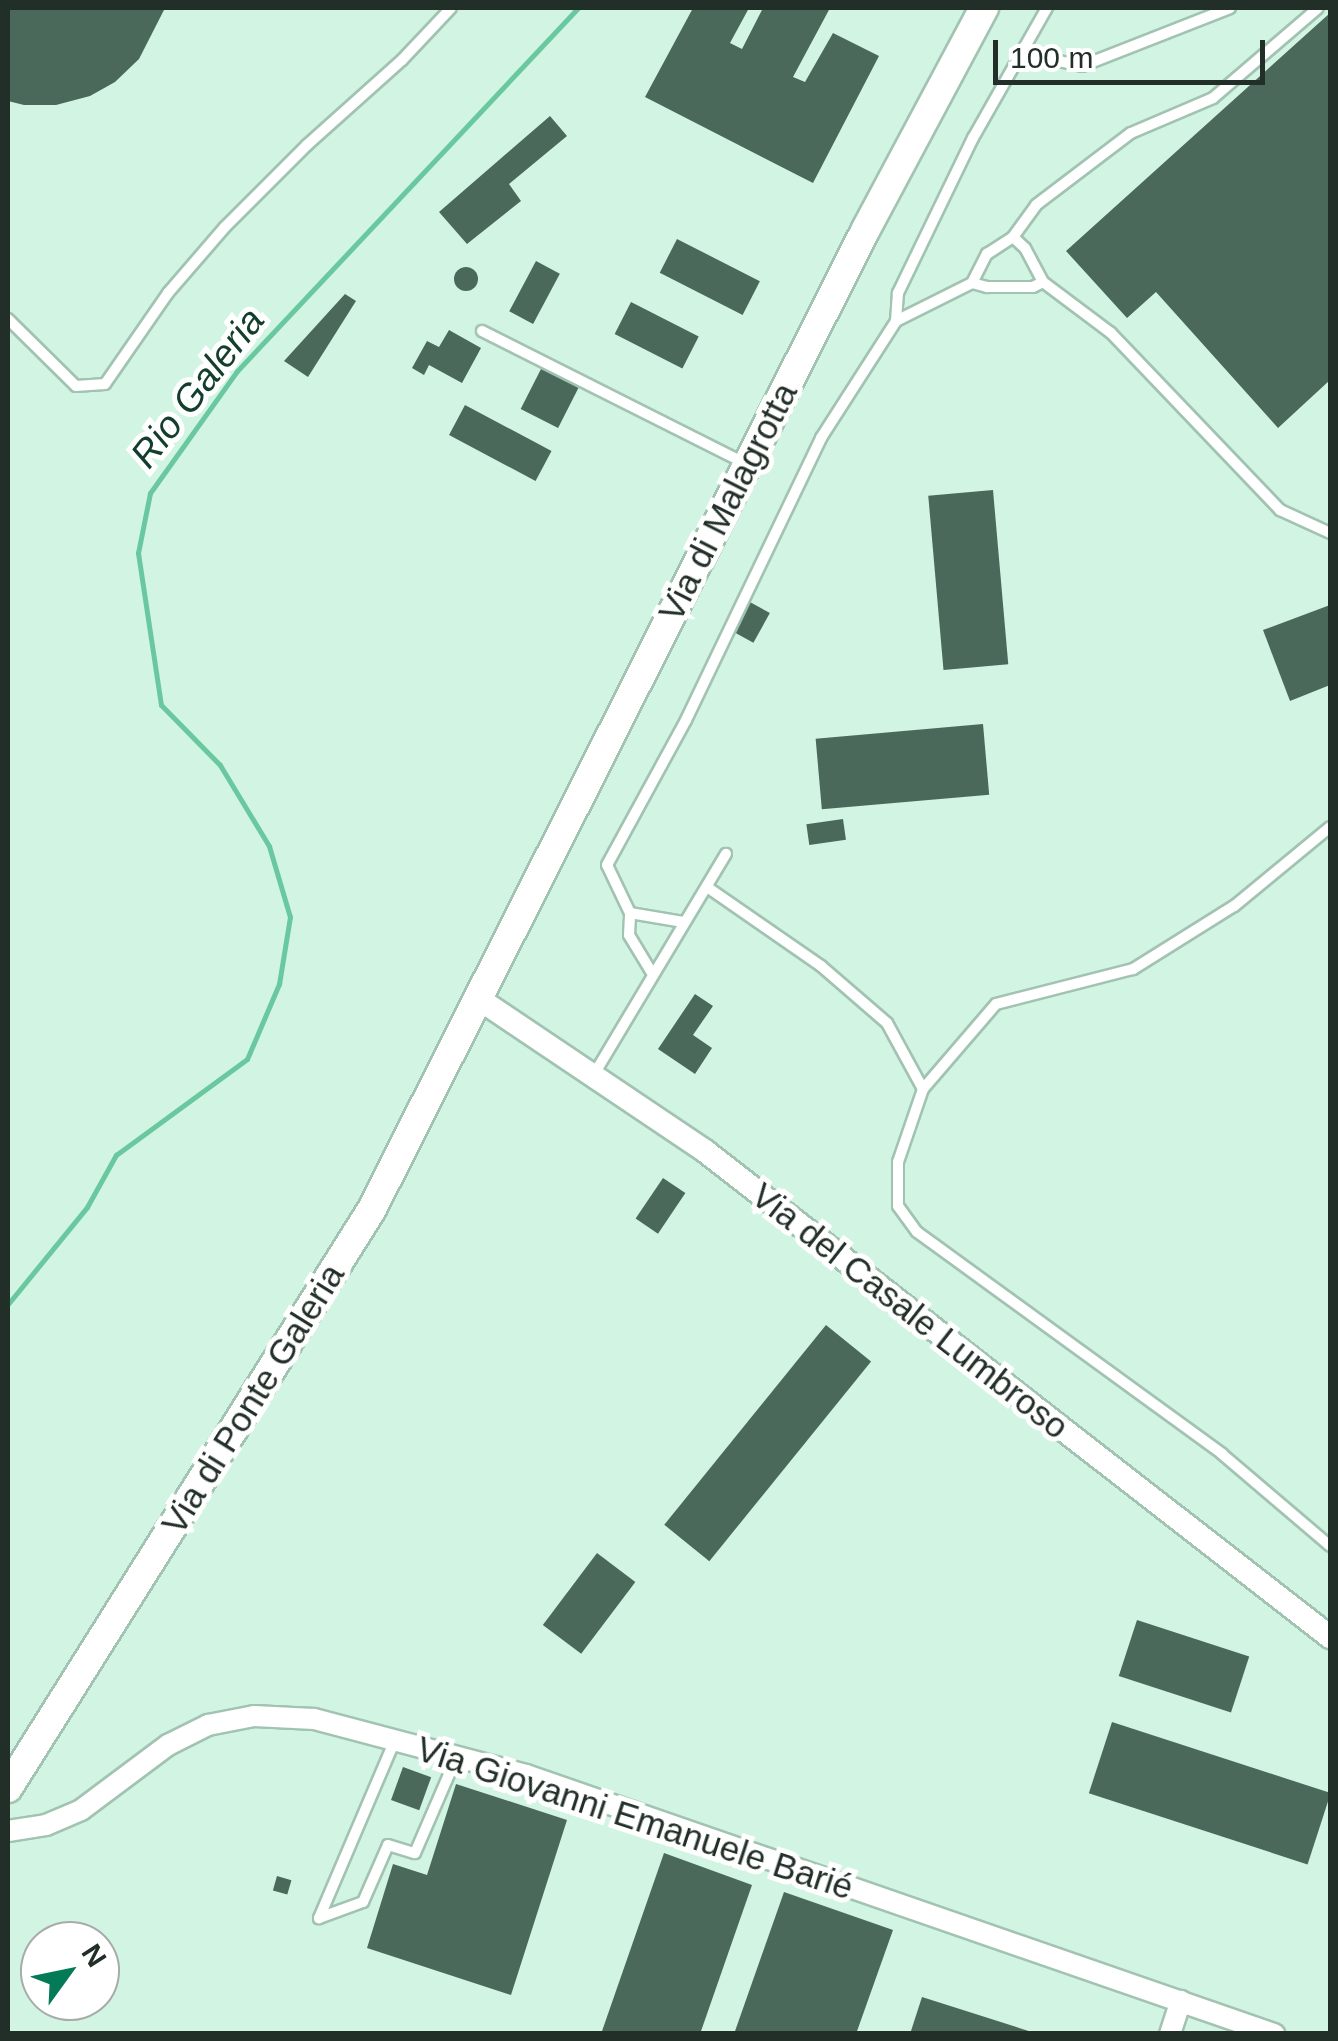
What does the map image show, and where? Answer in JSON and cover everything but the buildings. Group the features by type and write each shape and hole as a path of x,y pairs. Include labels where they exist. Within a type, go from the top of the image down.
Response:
{"main road":[{"name":"Via di Malagrotta","path":"480,999 747,465 984,8"},
{"name":"Via di Ponte Galeria","path":"8,1788 372,1209 480,999"}],"street":[{"name":"Via del Casale Lumbroso","path":"480,999 717,1161 1330,1636"},
{"name":"Via Giovanni Emanuele Barié","path":"8,1831 46,1825 81,1810 168,1745 234,1718 314,1719 458,1754 1274,2034"},
{"path":"1170,2034 1181,2002"}],"lane":[{"path":"8,319 76,386 105,384 168,293 225,227 306,145 402,60 451,8"},
{"path":"652,973 629,935 630,913 607,865 686,720 821,438 896,321 898,293 1020,52 1047,8"},
{"path":"1020,52 1082,66 1230,8"},
{"path":"896,321 914,316 972,282 987,254 1013,237 1036,204 1131,132 1213,98 1318,8"},
{"path":"1013,237 1025,248 1042,282 1111,334 1280,510 1330,534"},
{"path":"972,282 987,288 1033,287 1042,282"},
{"path":"482,330 747,465"},
{"path":"1330,828 1234,906 1134,968 996,1004 923,1089 898,1162 898,1206 917,1232 1222,1454 1330,1546"},
{"path":"594,1076 726,854"},
{"path":"707,887 821,966 887,1024 923,1089"},
{"path":"630,913 683,922"},
{"path":"396,1738 319,1918 363,1902 388,1846 416,1853 458,1754"}],"waterway":[{"name":"Rio Galeria","path":"8,1304 87,1207 116,1155 247,1059 279,984 290,917 269,846 220,765 161,705 138,553 150,493 237,371 578,8"}]}
